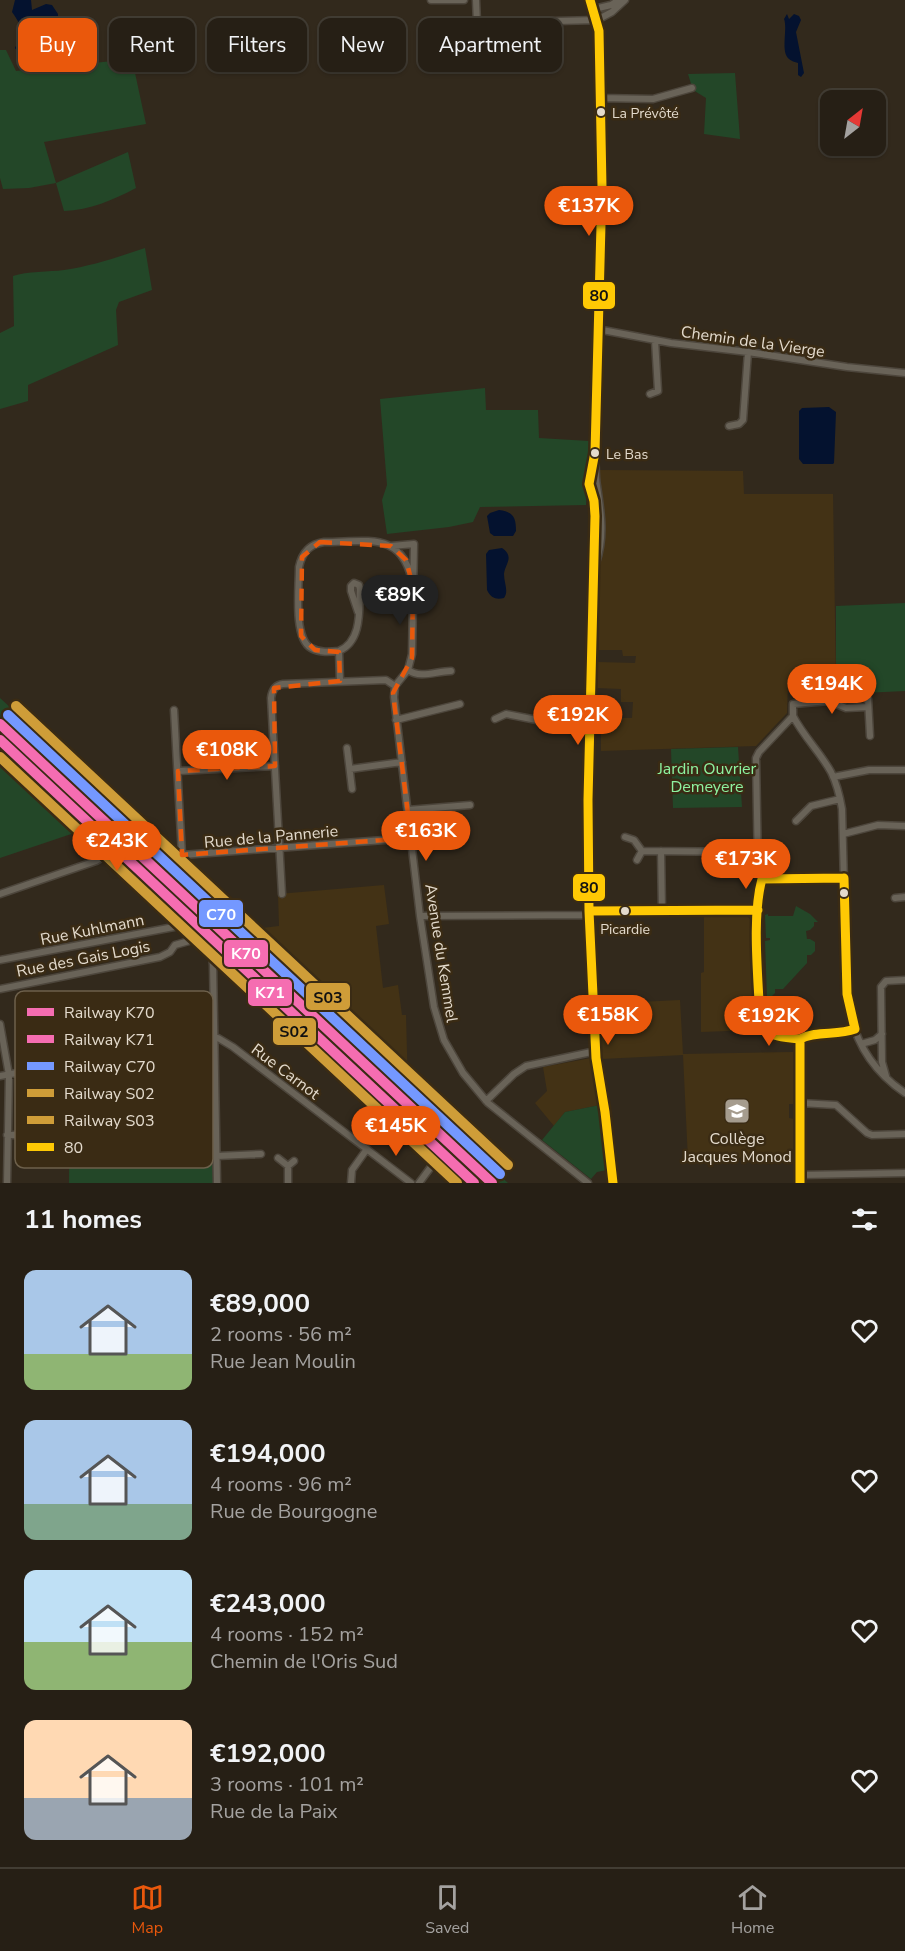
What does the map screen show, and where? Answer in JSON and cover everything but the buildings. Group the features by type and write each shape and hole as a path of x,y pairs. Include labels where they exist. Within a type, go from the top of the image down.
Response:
{"street":[{"path":"431,0 464,0"},
{"path":"477,0 477,23 597,20 612,12 625,0"},
{"path":"591,0 597,20 602,187 595,452 589,481 594,508 589,913 596,1051 613,1183"},
{"path":"594,9 619,0"},
{"path":"600,98 653,99 692,88"},
{"name":"Chemin de la Vierge","path":"597,329 655,340 905,373"},
{"path":"650,394 658,391 655,340"},
{"path":"729,426 740,424 743,420 748,352"},
{"path":"282,894 271,698 274,688 280,684 380,679 395,686 408,670 412,654 414,536"},
{"path":"358,612 355,637 349,645 339,651 315,650 308,646 301,636 299,577 302,557 309,548 320,542 372,542 391,546 414,544"},
{"path":"391,546 398,550 406,560 413,586"},
{"path":"339,651 340,681"},
{"path":"408,670 419,676 438,671 451,671"},
{"name":"Avenue du Kemmel","path":"395,686 393,693 420,915 434,1007 441,1033 459,1068 486,1101 588,1183"},
{"path":"868,699 870,736"},
{"path":"868,706 846,708 829,701 793,704 793,716 833,777 840,799 847,994 855,1029 873,1064 905,1093"},
{"path":"396,720 460,704"},
{"path":"174,710 182,855"},
{"path":"495,719 506,714 552,723 590,718"},
{"path":"762,879 758,869 757,852 756,758 793,716"},
{"path":"0,746 203,937 211,949 213,991"},
{"path":"347,748 352,789"},
{"path":"350,769 402,762"},
{"path":"178,771 275,766"},
{"path":"833,777 869,770 905,770"},
{"path":"796,821 811,806 840,799"},
{"path":"408,810 471,805"},
{"path":"843,834 882,825 905,826"},
{"path":"626,837 636,842 642,851"},
{"name":"Rue de la Pannerie","path":"140,876 156,860 182,855 411,838"},
{"path":"0,894 96,861 111,850"},
{"path":"642,851 757,852"},
{"path":"637,860 642,851"},
{"path":"661,851 662,911"},
{"path":"762,879 844,878"},
{"path":"762,879 758,886 761,1026 771,1035 800,1039 809,1034 843,1033 855,1029"},
{"path":"895,898 905,897"},
{"path":"420,915 758,910"},
{"name":"Rue Kuhlmann","path":"0,960 179,926 188,922"},
{"name":"Rue des Gais Logis","path":"0,989 160,957 166,955 175,945 203,937"},
{"path":"886,1078 882,1062 882,985 888,980 905,980"},
{"path":"213,996 217,1183"},
{"path":"0,1024 9,1075 7,1183"},
{"path":"861,1044 875,1040 882,1034"},
{"name":"Rue Carnot","path":"214,1037 231,1045 411,1183"},
{"path":"800,1039 800,1183"},
{"path":"875,1040 882,1044"},
{"name":"Rue Carnot","path":"214,1052 221,1046 231,1045"},
{"path":"486,1101 514,1074 526,1066 596,1051"},
{"path":"0,1076 15,1074"},
{"path":"800,1103 836,1105 872,1135 905,1134"},
{"path":"7,1135 15,1135"},
{"path":"351,1183 353,1167 367,1149"},
{"path":"218,1156 261,1154"},
{"path":"419,1183 439,1156"},
{"path":"278,1158 291,1163 288,1183"},
{"path":"800,1175 905,1173"}],"highlighted area":[{"path":"320,542 391,546 406,560 413,586 412,658 393,693 411,838 182,855 178,771 275,766 274,688 340,681 339,652 315,650 301,636 302,557"}],"shaded area":[{"path":"600,470 743,471 744,494 833,494 836,682 788,684 787,713 756,746 601,751 601,718 632,718 633,702 621,702 621,689 597,688 598,662 635,663 636,656 623,656 622,650 598,650 599,565 605,542 605,516 600,488"},
{"path":"0,719 497,1183 481,1183 469,1174 469,1171 0,732"},
{"path":"384,885 389,924 376,926 383,988 398,985 402,1015 406,1015 408,1090 399,1090 330,1027 309,1001 297,995 276,976 238,931 279,926 278,894"},
{"path":"704,915 746,915 752,921 755,1030 701,1032"},
{"name":"Collège Jacques Monod","path":"680,1000 683,1054 793,1052 794,1104 789,1104 789,1118 794,1119 795,1155 688,1160 683,1055 601,1059 598,1004"},
{"path":"591,1058 600,1105 565,1112 554,1126 535,1103 547,1091 543,1067"}],"green space":[{"path":"0,50 6,50 18,72 97,72 97,63 109,61 109,72 135,72 146,124 44,142 56,183 29,188 3,189 0,178"},
{"path":"735,73 740,139 704,134 706,98 693,90 688,74"},
{"path":"128,152 136,188 101,204 64,211 56,183"},
{"path":"145,248 152,290 119,302 116,310 118,345 28,385 28,401 0,409 0,333 14,326 13,276 85,266"},
{"path":"485,388 486,410 538,410 539,438 589,441 586,505 480,507 473,522 387,534 382,500 387,485 380,399"},
{"path":"905,603 905,691 843,694 836,682 836,606"},
{"path":"0,698 125,812 117,820 151,853 150,860 0,719"},
{"path":"0,732 145,867 136,868 92,827 0,858 0,760 8,758 0,750"},
{"name":"Jardin Ouvrier Demeyere","path":"738,747 742,807 673,808 671,749"},
{"path":"161,864 238,931 276,976 297,995 309,1001 330,1027 399,1090 408,1090 417,1101 508,1183 497,1183 155,865"},
{"path":"149,871 481,1183 475,1183 410,1120 407,1123 373,1092 377,1088 356,1067 352,1071 310,1034 288,1011 277,993 240,963 243,961 195,916 191,920 166,897 154,883"},
{"path":"796,906 818,922 814,922 814,926 806,931 807,939 815,942 815,951 807,955 807,963 783,989 775,989 771,997 767,997 765,941 770,938 766,938 765,915 793,916"},
{"path":"600,1105 607,1170 597,1172 591,1179 542,1140 565,1112"},
{"path":"69,1168 212,1168 213,1183 69,1183"}],"water":[{"path":"15,0 31,0 32,10 46,4 52,5 58,18 18,18 18,22 12,12"},
{"path":"787,14 789,19 794,14 801,20 796,32 804,73 801,77 798,75 798,63 786,56 784,19"},
{"path":"829,407 836,412 834,463 803,464 799,459 799,411 802,408"},
{"path":"499,510 508,512 514,519 516,531 513,536 494,536 490,533 487,516"},
{"path":"502,548 509,558 504,574 505,595 504,598 499,599 492,597 487,590 486,554 489,550"}],"rail line":[{"name":"S03","path":"16,706 508,1165"},
{"name":"C70","path":"8,715 500,1174"},
{"name":"K70","path":"0,724 492,1183"},
{"name":"K71","path":"0,740 474,1183"},
{"name":"S02","path":"0,757 457,1183"}],"transit line":[{"name":"80","path":"590,0 599,31 602,187 595,452 589,484 595,516 588,800 589,911 596,1058 613,1183"},
{"name":"80","path":"844,878 847,994 855,1029"},
{"name":"80","path":"762,879 844,878"},
{"name":"80","path":"762,879 756,931 760,1024 773,1034 800,1039"},
{"name":"80","path":"589,911 758,910"},
{"name":"80","path":"800,1039 855,1029"},
{"name":"80","path":"800,1039 800,1183"}],"place":[{"name":"La Prévôté","path":"601,112"},
{"name":"Le Bas","path":"595,453"},
{"name":"Picardie","path":"625,911"},
{"name":"Collège Jacques Monod","path":"737,1111"}]}
